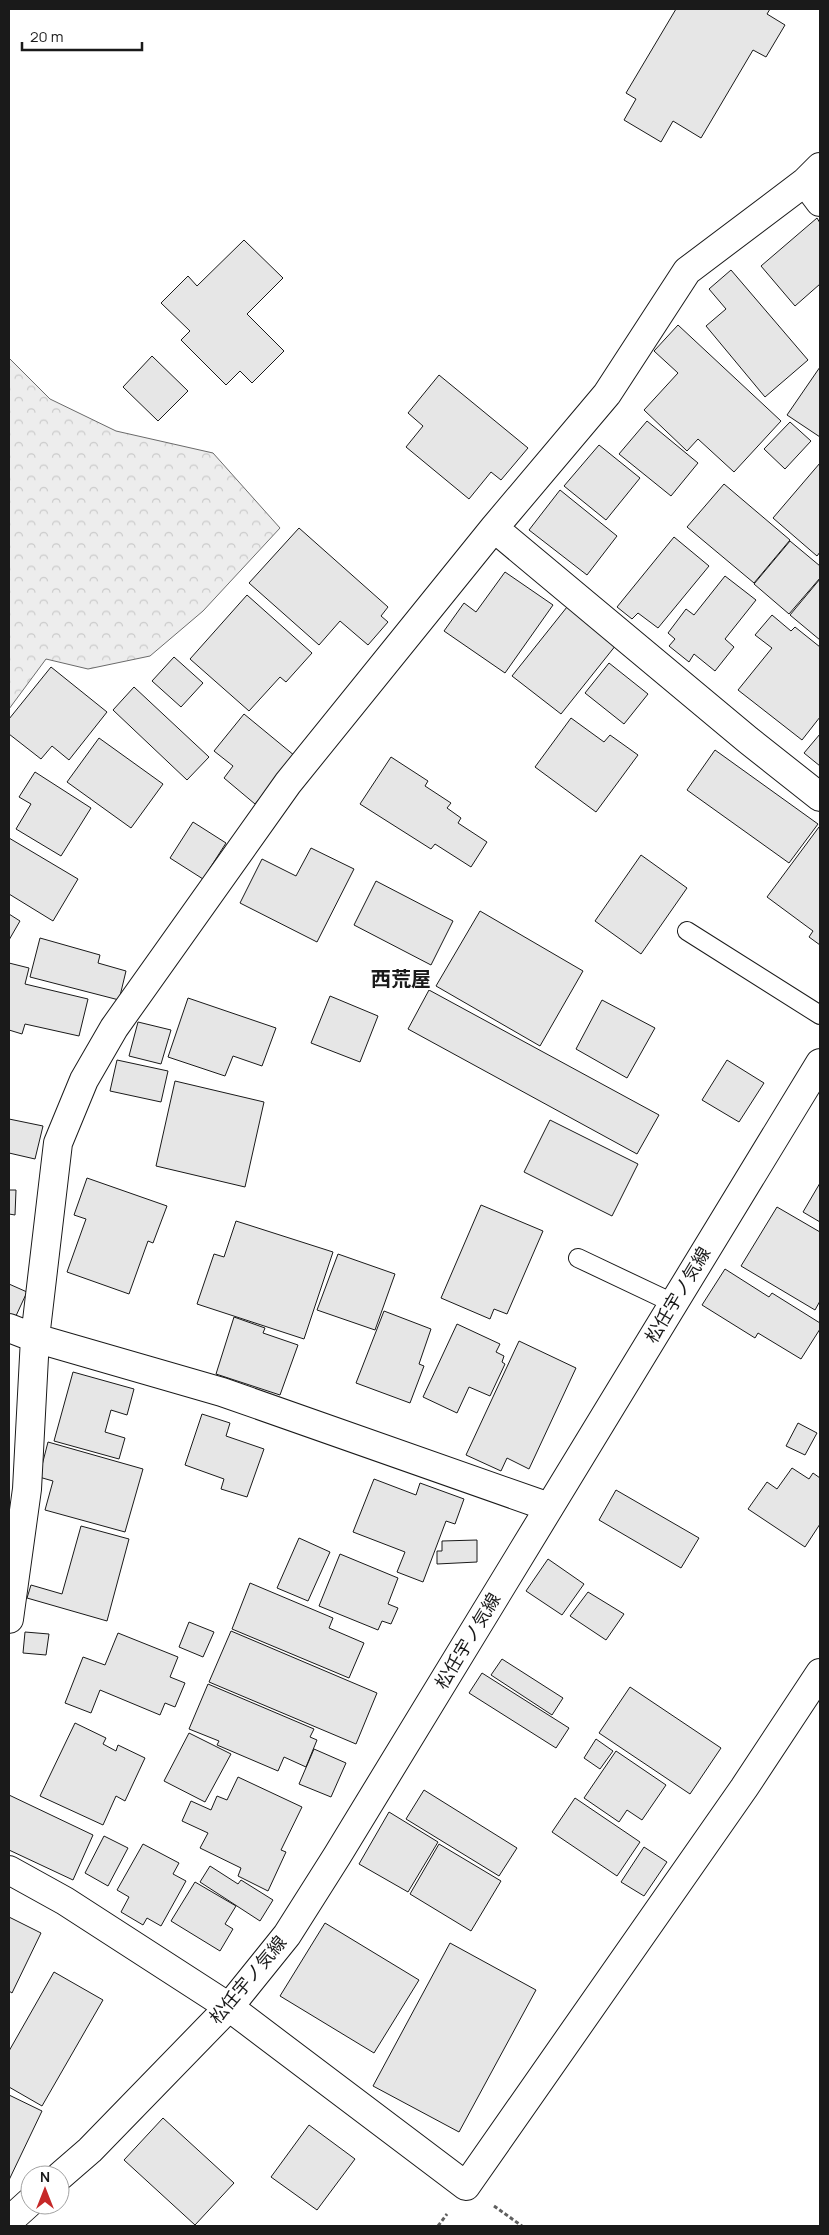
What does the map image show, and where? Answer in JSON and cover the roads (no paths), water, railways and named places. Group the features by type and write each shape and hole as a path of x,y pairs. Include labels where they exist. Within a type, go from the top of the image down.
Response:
{"street":[{"path":"9,1618 26,1489 35,1338 58,1143 84,1080 114,1028 288,783 494,528 607,394 688,271 815,183"},
{"path":"494,528 748,740 820,797"},
{"name":"松任宇ノ気線","path":"70,2167 90,2150 229,2007 292,1927 820,1064"},
{"path":"9,1328 35,1338 222,1392 549,1507"},
{"path":"9,1870 65,1901 229,2007 466,2186 744,1788 820,1673"},
{"path":"9,2220 20,2211"}],"lane":[{"path":"688,931 820,1015"},
{"path":"578,1258 673,1303"}],"district":[{"name":"西荒屋","path":"401,979"}]}
